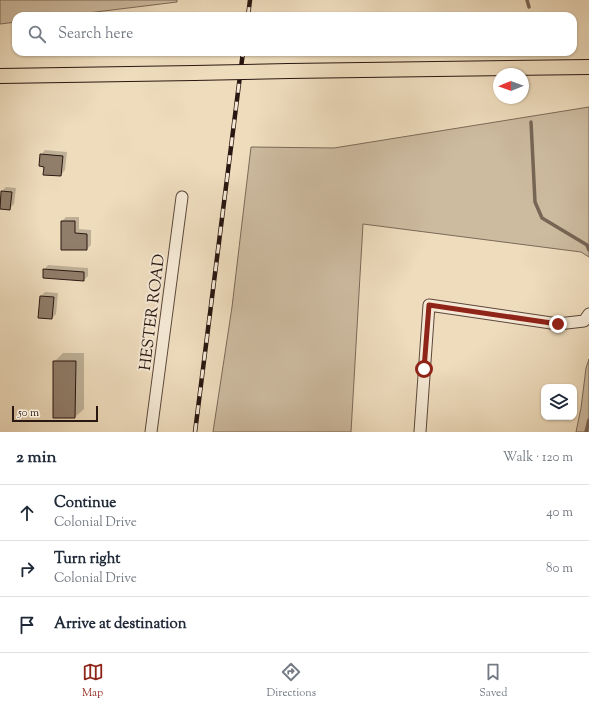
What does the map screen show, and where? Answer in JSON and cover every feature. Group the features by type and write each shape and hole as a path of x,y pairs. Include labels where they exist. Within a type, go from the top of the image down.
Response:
{"main road":[{"path":"0,76 589,67"}],"street":[{"name":"HESTER ROAD","path":"151,432 182,197"},
{"path":"420,432 429,305 558,324 584,321 589,314"}],"shaded area":[{"path":"0,0 177,0 177,2 96,12 12,12 12,22 0,24"},
{"path":"589,107 589,257 581,252 363,224 351,432 213,432 232,307 251,147 334,148"},
{"path":"589,359 589,432 576,432 581,408 586,368"}],"building":[{"path":"40,154 63,156 61,176 43,175 44,167 39,166"},
{"path":"1,191 12,192 10,210 0,209"},
{"path":"61,221 75,221 75,233 87,234 87,250 61,250"},
{"path":"43,269 84,272 84,281 43,278"},
{"path":"40,296 54,297 52,319 38,318"},
{"path":"53,361 76,361 75,418 53,418"}],"waterway":[{"path":"527,0 529,7"},
{"path":"531,122 535,202 542,218 587,245 589,250"},
{"path":"586,432 589,420"}],"railway":[{"path":"248,12 250,0"},
{"path":"195,432 242,56"}],"route":[{"path":"424,369 429,305 558,324"}]}
